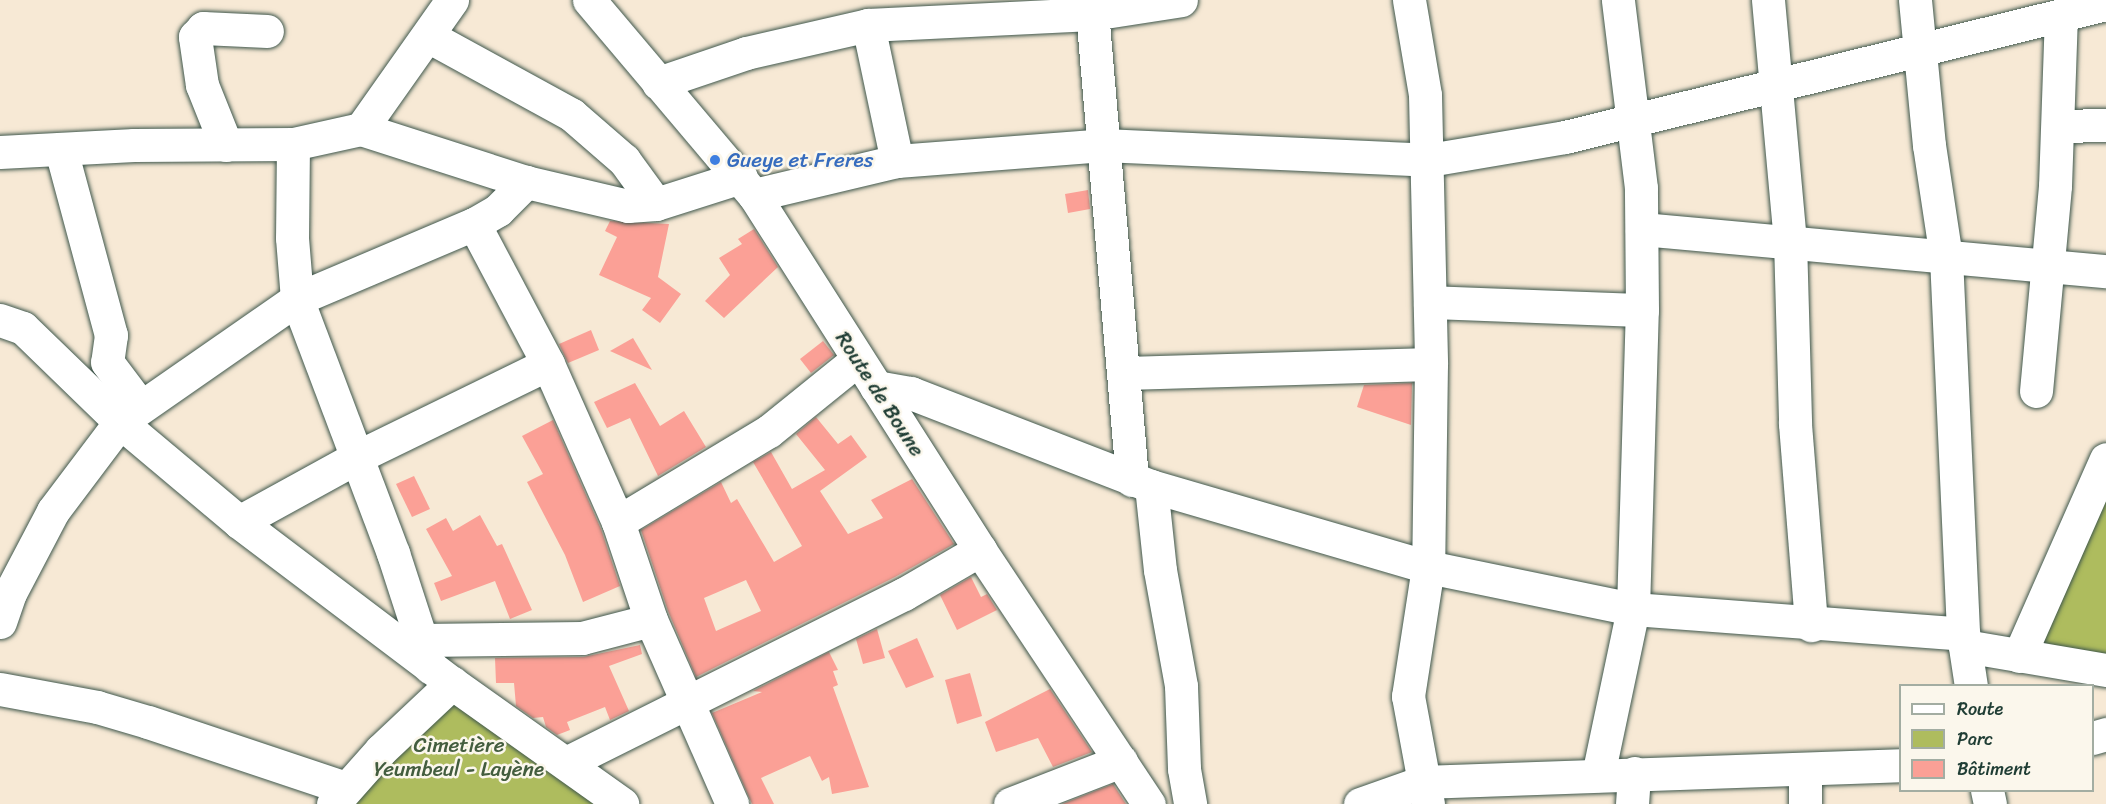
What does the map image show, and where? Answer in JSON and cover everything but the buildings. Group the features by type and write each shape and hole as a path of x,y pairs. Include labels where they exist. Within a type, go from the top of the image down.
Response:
{"street":[{"path":"361,129 452,0"},
{"name":"Route de Boune","path":"589,0 748,186 980,550 1149,804"},
{"path":"658,83 754,51 868,25 1181,0"},
{"path":"1409,0 1422,60 1429,160 1431,364 1428,567 1408,696 1425,793"},
{"path":"1598,775 1633,609 1642,310 1642,229 1633,118 1618,0"},
{"path":"1768,0 1790,240 1795,424 1811,625"},
{"path":"1915,0 1929,145 1946,257 1964,640 1971,684"},
{"path":"0,152 134,145 293,144 361,129 526,182 628,206 656,204 897,161 1103,145 1429,160 1565,137 1633,118 1776,85 2069,10 2106,4"},
{"path":"1092,7 1125,373 1142,483 1181,686 1184,769 1190,804"},
{"path":"2036,391 2069,10"},
{"path":"868,25 897,161"},
{"path":"226,145 202,85 195,37 203,28 267,31"},
{"path":"428,36 572,115 624,160 656,204"},
{"path":"2059,126 2106,125"},
{"path":"293,144 292,238 297,299 435,663"},
{"path":"61,150 111,335 107,362 130,414"},
{"path":"0,622 19,574 53,511 130,414 297,299 474,224 498,210 526,182"},
{"path":"474,224 548,364 618,522 651,620 689,699 732,804"},
{"path":"1642,229 1790,240 2106,272"},
{"path":"1430,302 1642,310"},
{"path":"0,320 23,328 130,414 239,522 435,663 622,804"},
{"path":"618,522 770,431 857,360"},
{"path":"239,522 357,456 548,364"},
{"path":"1125,373 1431,364"},
{"path":"876,387 911,393 1142,483 1428,567 1633,609 1964,640 2019,656 2106,670"},
{"path":"2019,656 2106,459"},
{"path":"568,762 689,699 904,594 980,550"},
{"path":"0,689 128,716 339,796 435,663 576,639 651,620"},
{"path":"1010,804 1121,761"},
{"path":"1360,804 1425,793 1598,775 1633,789 1805,768 1899,765"},
{"path":"1805,768 1805,804"}],"green space":[{"path":"2106,490 2106,667 2031,660"},
{"name":"Cimetière Yeumbeul - Layène","path":"460,697 598,804 332,804"}],"place":[{"name":"Gueye et Freres","path":"715,160"}]}
